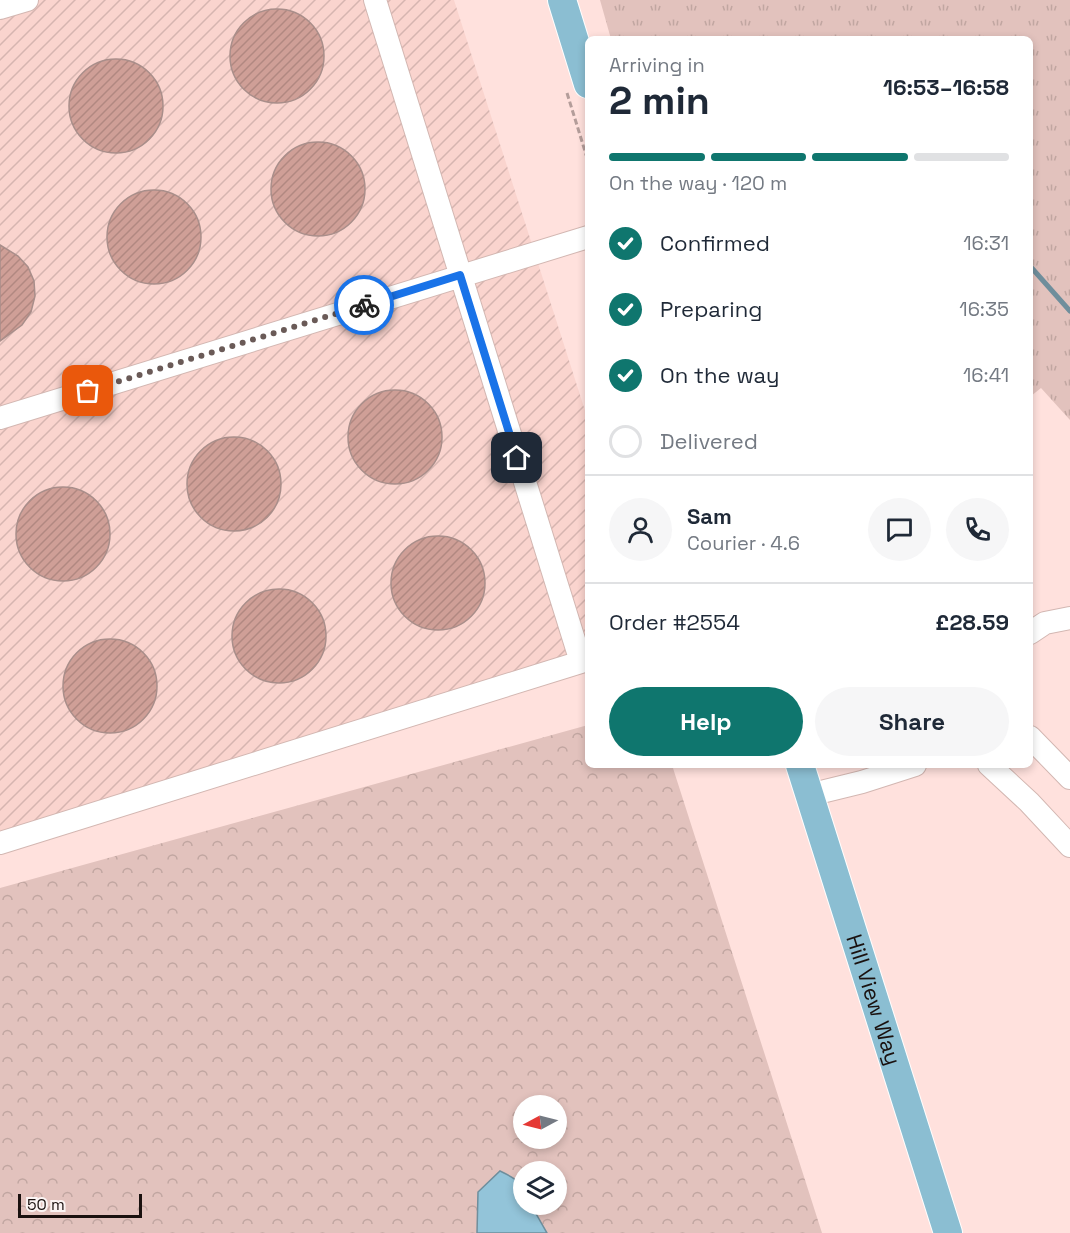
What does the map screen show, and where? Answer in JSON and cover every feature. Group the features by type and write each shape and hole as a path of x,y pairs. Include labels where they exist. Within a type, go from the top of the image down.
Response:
{"main road":[{"path":"562,0 585,74"},
{"name":"Hill View Way","path":"801,768 948,1233"}],"lane":[{"path":"0,8 27,0"},
{"path":"0,843 581,662 375,0"},
{"path":"0,418 585,238"},
{"path":"1033,631 1045,623 1070,618"},
{"path":"1033,740 1070,778"},
{"path":"992,768 1029,802 1070,846"},
{"path":"809,795 891,769"}],"shaded area":[{"path":"0,0 454,0 585,411 585,657 0,841"}],"green space":[{"path":"600,0 1070,0 1070,420 1041,388 1033,394 1033,36 610,36"},
{"path":"585,726 585,768 673,768 822,1233 0,1233 0,888"}],"water":[{"path":"500,1171 512,1177 513,1215 537,1215 547,1233 477,1233 478,1192"}],"building":[{"path":"277,9 295,12 310,23 321,38 324,56 321,74 310,89 295,100 277,103 259,100 244,89 233,74 230,56 233,38 244,23 259,12"},
{"path":"116,59 134,62 149,73 160,88 163,106 160,124 149,139 134,150 116,153 98,150 83,139 72,124 69,106 72,88 83,73 98,62"},
{"path":"318,142 336,145 351,156 362,171 365,189 362,207 351,222 336,233 318,236 300,233 285,222 274,207 271,189 274,171 285,156 300,145"},
{"path":"154,190 172,193 187,204 198,219 201,237 198,255 187,270 172,281 154,284 136,281 121,270 110,255 107,237 110,219 121,204 136,193"},
{"path":"0,245 18,256 28,267 34,281 35,296 31,312 22,325 0,341"},
{"path":"395,390 413,393 428,404 439,419 442,437 439,455 428,470 413,481 395,484 377,481 362,470 351,455 348,437 351,419 362,404 377,393"},
{"path":"234,437 252,440 267,451 278,466 281,484 278,502 267,517 252,528 234,531 216,528 201,517 190,502 187,484 190,466 201,451 216,440"},
{"path":"63,487 81,490 96,501 107,516 110,534 107,552 96,567 81,578 63,581 45,578 30,567 19,552 16,534 19,516 30,501 45,490"},
{"path":"438,536 456,539 471,550 482,565 485,583 482,601 471,616 456,627 438,630 420,627 405,616 394,601 391,583 394,565 405,550 420,539"},
{"path":"279,589 297,592 312,603 323,618 326,636 323,654 312,669 297,680 279,683 261,680 246,669 235,654 232,636 235,618 246,603 261,592"},
{"path":"110,639 128,642 143,653 154,668 157,686 154,704 143,719 128,730 110,733 92,730 77,719 66,704 63,686 66,668 77,653 92,642"}],"waterway":[{"path":"1033,269 1070,311"}],"way so far":[{"path":"88,391 364,305"}],"route":[{"path":"364,305 460,275 517,458"}]}
